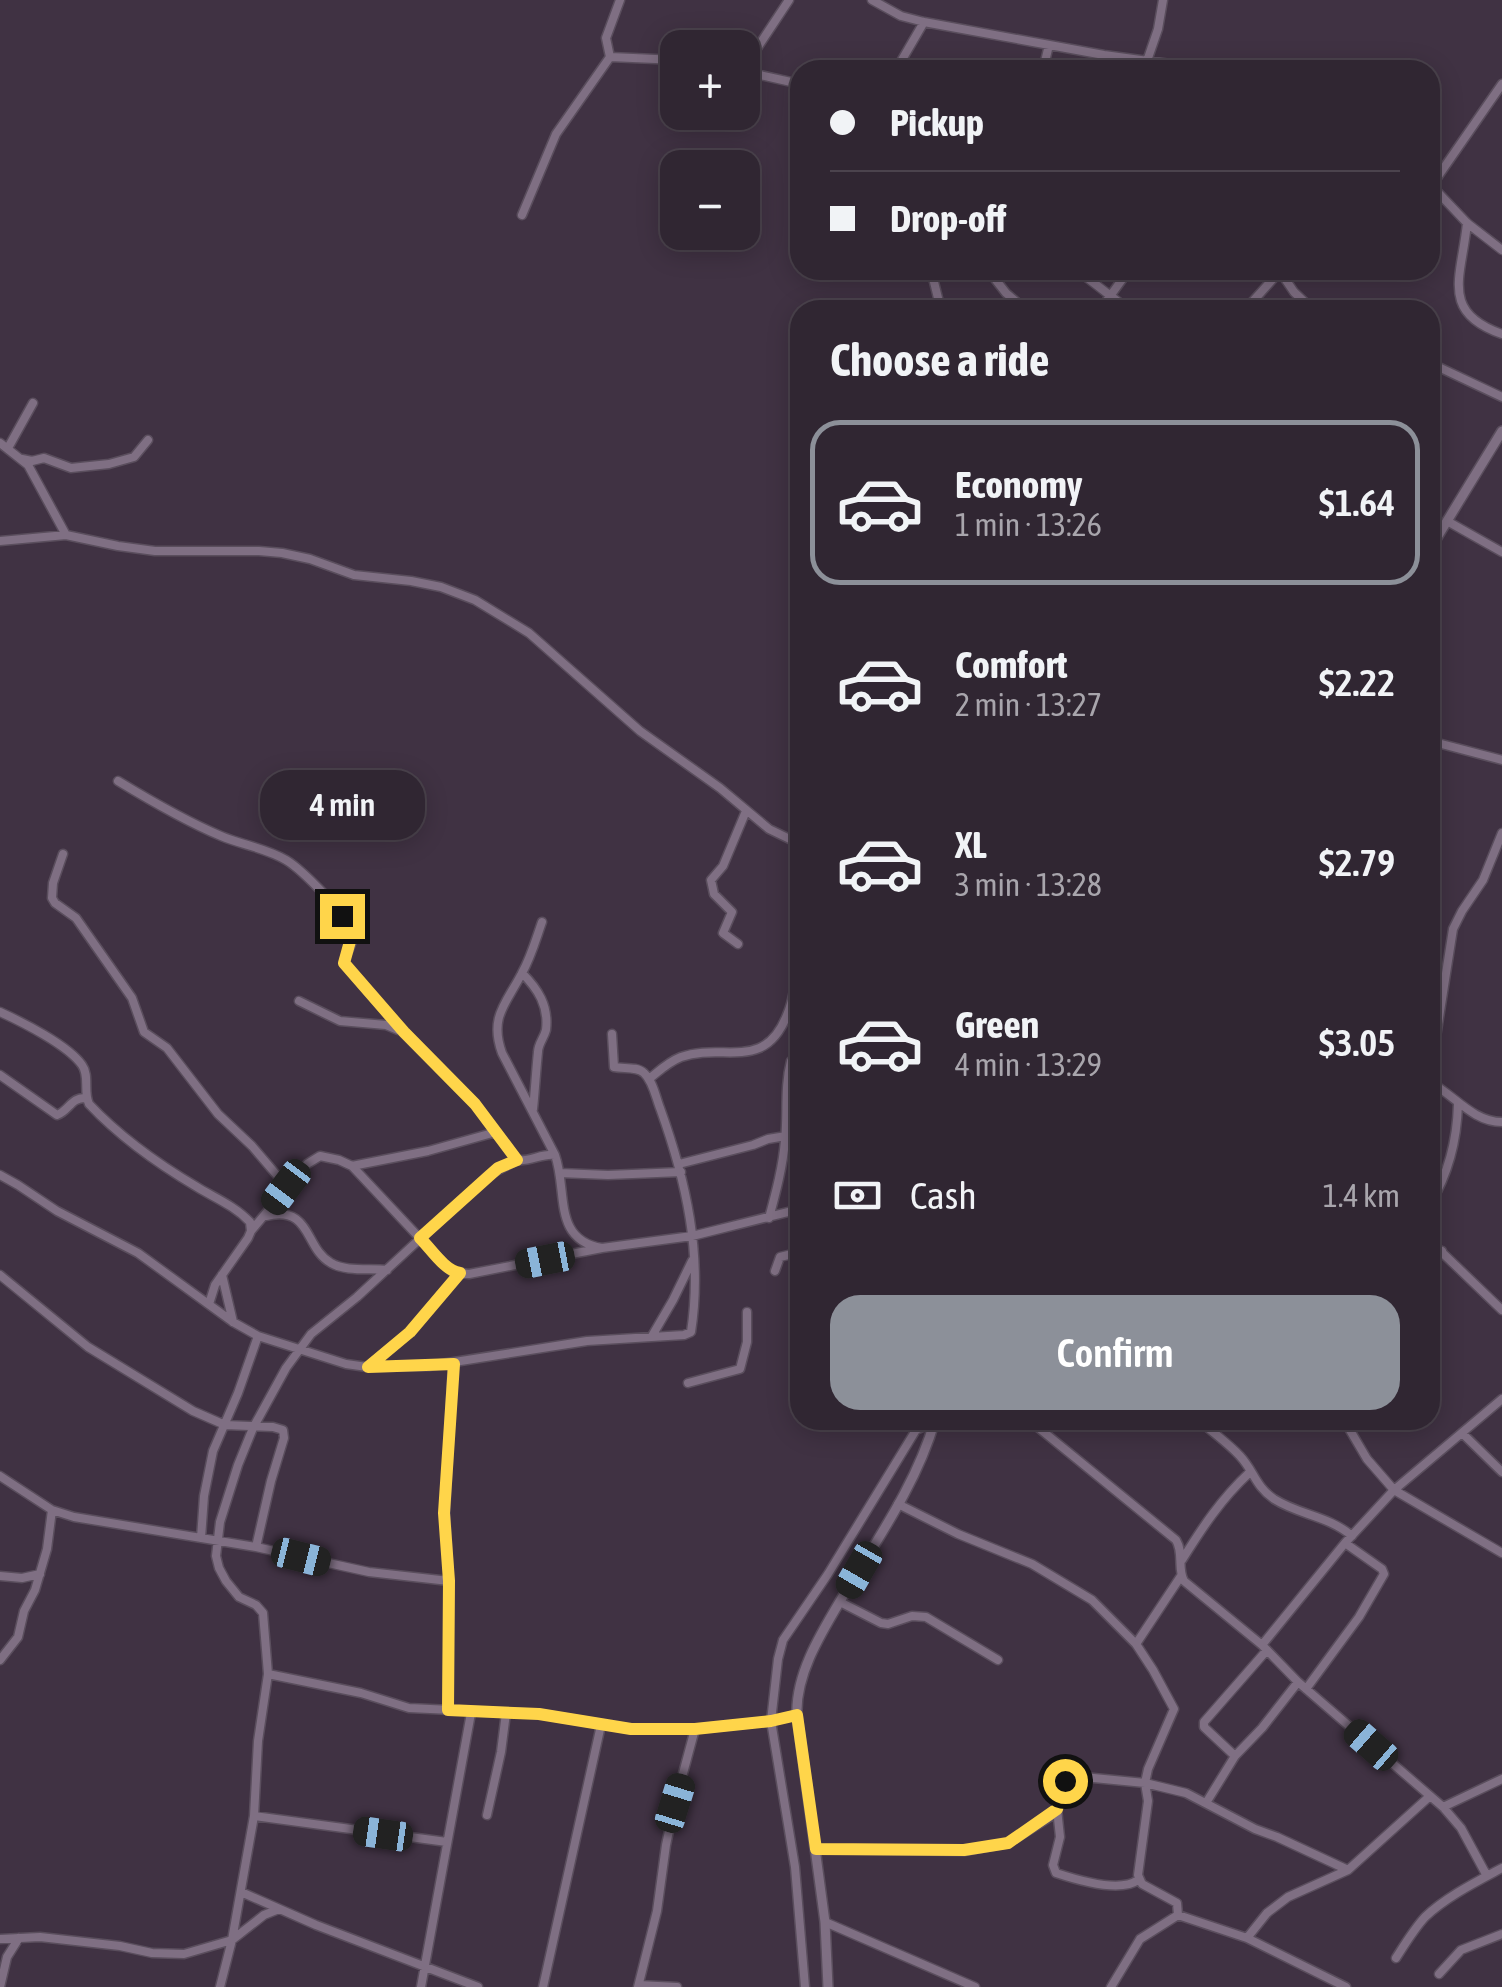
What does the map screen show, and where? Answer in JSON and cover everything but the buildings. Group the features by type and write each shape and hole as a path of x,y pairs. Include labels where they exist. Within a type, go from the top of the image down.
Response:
{"street":[{"path":"610,56 606,38 620,0"},
{"path":"789,0 742,71 790,82"},
{"path":"872,0 901,16 924,22 1136,60"},
{"path":"1148,60 1163,0"},
{"path":"902,60 924,22"},
{"path":"1045,60 1049,44"},
{"path":"610,56 660,59"},
{"path":"522,216 556,134 610,56"},
{"path":"1440,172 1502,84"},
{"path":"1440,194 1467,223 1502,250"},
{"path":"1467,223 1459,285 1461,303 1468,316 1502,334"},
{"path":"996,280 1014,300"},
{"path":"1091,280 1117,300"},
{"path":"1106,300 1121,280"},
{"path":"1254,300 1272,280"},
{"path":"1286,280 1302,300"},
{"path":"1440,367 1502,397"},
{"path":"32,403 4,445 22,459 66,535"},
{"path":"1440,532 1502,431"},
{"path":"22,459 50,459 71,468 108,464 134,458 148,440"},
{"path":"1447,520 1502,552"},
{"path":"0,541 66,535 155,550 259,550 310,558 354,574 411,581 475,600 529,633 616,712 770,829 790,839"},
{"path":"1440,744 1502,760"},
{"path":"118,781 221,836 268,851 292,864 351,928 352,941 344,963 404,1032 475,1104 517,1160"},
{"path":"738,944 723,933 732,912 711,888 746,811"},
{"path":"1440,1013 1453,929 1483,880 1502,833"},
{"path":"63,854 52,898 76,918 132,998 144,1032 167,1048 218,1114 252,1146 286,1187"},
{"path":"542,922 522,973 501,1008 496,1037 555,1155 568,1223 575,1237 602,1248"},
{"path":"522,973 540,995 546,1018 538,1050 533,1111"},
{"path":"298,1000 340,1021 386,1025 404,1032"},
{"path":"649,1079 685,1056 752,1053 782,1028 790,1006"},
{"path":"0,1012 53,1040 79,1061 85,1072 86,1098 94,1109 136,1146 246,1218 251,1231"},
{"path":"0,1175 82,1225 138,1252 258,1336 346,1364 454,1364 587,1341 676,1336 691,1332 694,1304 692,1236 680,1168 649,1079 638,1068 614,1067 612,1034"},
{"path":"769,1218 782,1168 790,1067"},
{"path":"0,1075 56,1114 74,1100 86,1098"},
{"path":"1440,1087 1458,1104 1490,1121 1502,1122"},
{"path":"1440,1187 1455,1136 1458,1104"},
{"path":"352,1166 496,1132"},
{"path":"560,1174 680,1168 768,1139 790,1138"},
{"path":"223,1986 254,1816 258,1741 268,1674 263,1613 226,1581 219,1568 216,1542 228,1494 253,1428 299,1349 322,1324 357,1297 498,1168 517,1160 555,1155"},
{"path":"209,1304 216,1285 251,1231 286,1187 313,1158 320,1156 352,1166 446,1266 460,1273 692,1236 790,1213"},
{"path":"264,1216 290,1216 306,1230 330,1263 346,1268 387,1270"},
{"path":"1442,1251 1502,1309"},
{"path":"775,1271 780,1257 790,1254"},
{"path":"652,1336 694,1257"},
{"path":"368,1367 410,1332 460,1273"},
{"path":"0,1275 88,1347 194,1410 225,1425 283,1430 256,1548"},
{"path":"222,1275 233,1322"},
{"path":"688,1383 740,1370 748,1312"},
{"path":"201,1538 213,1451 258,1336"},
{"path":"448,1710 449,1581 444,1513 454,1364"},
{"path":"1234,1756 1204,1728 1204,1722 1349,1539 1394,1490 1502,1400"},
{"path":"805,1987 795,1867 771,1721 778,1659 783,1640 916,1430"},
{"path":"828,1987 816,1849 797,1715 798,1690 814,1648 898,1504 932,1430"},
{"path":"1042,1430 1176,1540 1180,1549 1181,1576 1136,1644"},
{"path":"1206,1802 1234,1756 1302,1685 1359,1617 1384,1574 1341,1526 1301,1513 1271,1497 1249,1473 1243,1459 1210,1430"},
{"path":"1350,1430 1366,1459 1394,1490 1502,1552"},
{"path":"1462,1433 1502,1472"},
{"path":"1182,1561 1206,1520 1249,1473"},
{"path":"0,1476 52,1510 84,1518 344,1567 449,1581"},
{"path":"898,1504 1032,1564 1092,1600 1136,1644 1153,1670 1174,1709 1145,1783 1148,1801 1138,1880"},
{"path":"0,1660 18,1637 24,1611 35,1590 52,1510"},
{"path":"0,1576 22,1578 40,1574"},
{"path":"1181,1576 1443,1807 1461,1828 1487,1876"},
{"path":"840,1602 881,1623 926,1616 998,1660"},
{"path":"268,1674 362,1693 409,1708 554,1716 631,1729 695,1729 797,1715"},
{"path":"421,1987 472,1712"},
{"path":"486,1815 506,1713"},
{"path":"544,1987 601,1725"},
{"path":"678,1987 639,1986 657,1911 675,1803 695,1729"},
{"path":"1138,1880 1116,1886 1056,1873 1060,1838 1057,1809 1068,1777 1145,1783 1186,1793 1348,1870"},
{"path":"1443,1807 1502,1780"},
{"path":"1248,1938 1266,1913 1288,1897 1348,1870 1430,1796"},
{"path":"816,1849 990,1848 1008,1843 1057,1809"},
{"path":"254,1816 447,1842"},
{"path":"1396,1958 1411,1934 1442,1903 1502,1868"},
{"path":"1138,1880 1172,1898 1177,1903 1178,1915"},
{"path":"241,1892 478,1987"},
{"path":"0,1939 40,1937 184,1954 232,1940 279,1908"},
{"path":"1178,1915 1248,1938 1346,1987"},
{"path":"1111,1987 1140,1940 1178,1915"},
{"path":"824,1922 975,1987"},
{"path":"1440,1974 1461,1950 1502,1934"},
{"path":"0,1987 7,1958 19,1938"}],"route":[{"path":"342,916 352,934 344,963 404,1032 463,1090 517,1160 498,1168 420,1238 446,1266 460,1273 410,1332 368,1367 454,1364 444,1513 450,1624 448,1710 539,1714 631,1729 695,1729 797,1715 816,1849 990,1848 1008,1843 1051,1816 1065,1781"}]}
